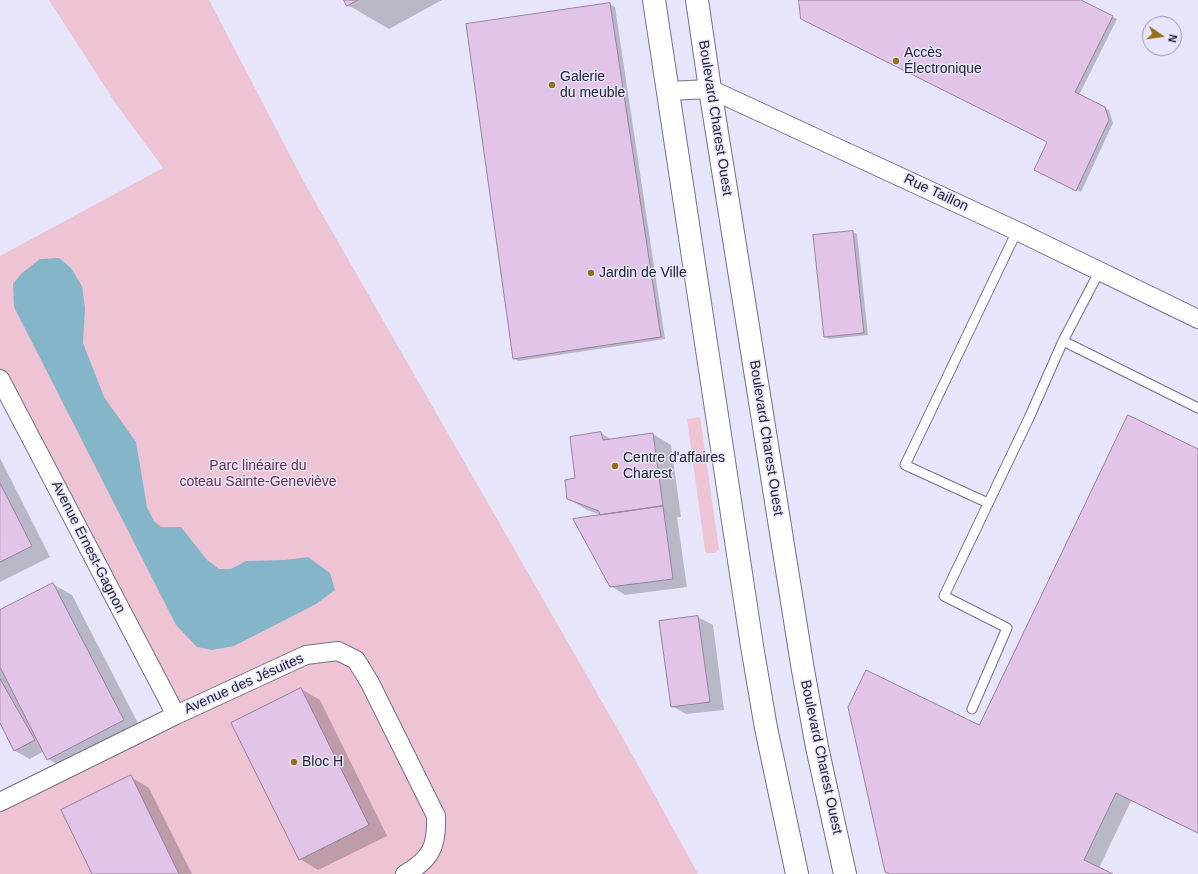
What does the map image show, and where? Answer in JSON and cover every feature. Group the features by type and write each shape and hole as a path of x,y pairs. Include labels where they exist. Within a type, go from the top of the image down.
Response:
{"main road":[{"path":"654,0 753,653 766,728 797,874"},
{"name":"Boulevard Charest Ouest","path":"697,0 803,670 817,747 845,874"}],"street":[{"name":"Rue Taillon","path":"668,91 710,89 1017,231 1198,319"},
{"name":"Avenue Ernest-Gagnon","path":"0,379 176,715"},
{"name":"Avenue des Jésuites","path":"0,802 176,715 306,655 338,651 356,660 370,683 436,816 436,832 430,855 405,874"}],"lane":[{"path":"988,503 905,464 1017,231"},
{"path":"972,708 1007,628 944,596 1029,418 1063,341 1099,272"},
{"path":"1063,341 1198,408"}],"green space":[{"name":"Parc linéaire du coteau Sainte-Geneviève","path":"49,0 209,0 306,186 637,763 698,874 0,874 0,804 175,715 0,379 0,256 163,168 116,104"},
{"path":"700,417 719,549 715,553 706,553 705,550 687,419"}],"water":[{"path":"59,258 71,268 82,286 85,308 83,343 104,397 136,442 147,507 154,521 161,527 181,527 207,560 219,569 231,569 246,561 285,560 308,557 330,573 335,590 316,604 234,646 212,650 197,647 176,625 14,307 13,284 22,273 40,259"}],"building":[{"path":"344,0 358,0 347,6"},
{"path":"799,0 1081,0 1113,16 1075,92 1105,107 1109,120 1076,191 1034,170 1047,142 801,19"},
{"path":"610,3 661,337 513,359 466,24"},
{"path":"853,231 864,333 824,337 813,235"},
{"path":"1128,415 1198,449 1198,833 1116,793 1084,860 1113,874 890,874 885,872 848,707 866,670 979,725"},
{"name":"Centre d'affaires Charest","path":"601,432 603,440 653,433 663,506 600,515 599,511 567,499 565,480 575,478 570,437"},
{"path":"0,483 32,546 0,562"},
{"path":"663,506 673,579 610,587 573,519"},
{"path":"53,583 124,720 47,760 0,667 0,610"},
{"path":"698,616 710,702 671,707 659,621"},
{"path":"0,679 35,740 14,751 0,723"},
{"name":"Bloc H","path":"301,688 369,825 299,860 231,723"},
{"path":"131,775 179,874 92,874 61,810"}],"place":[{"name":"Accès Électronique","path":"896,61"},
{"name":"Galerie du meuble","path":"552,85"},
{"name":"Jardin de Ville","path":"591,273"},
{"name":"Centre d'affaires Charest","path":"615,466"},
{"name":"Bloc H","path":"294,762"}]}
